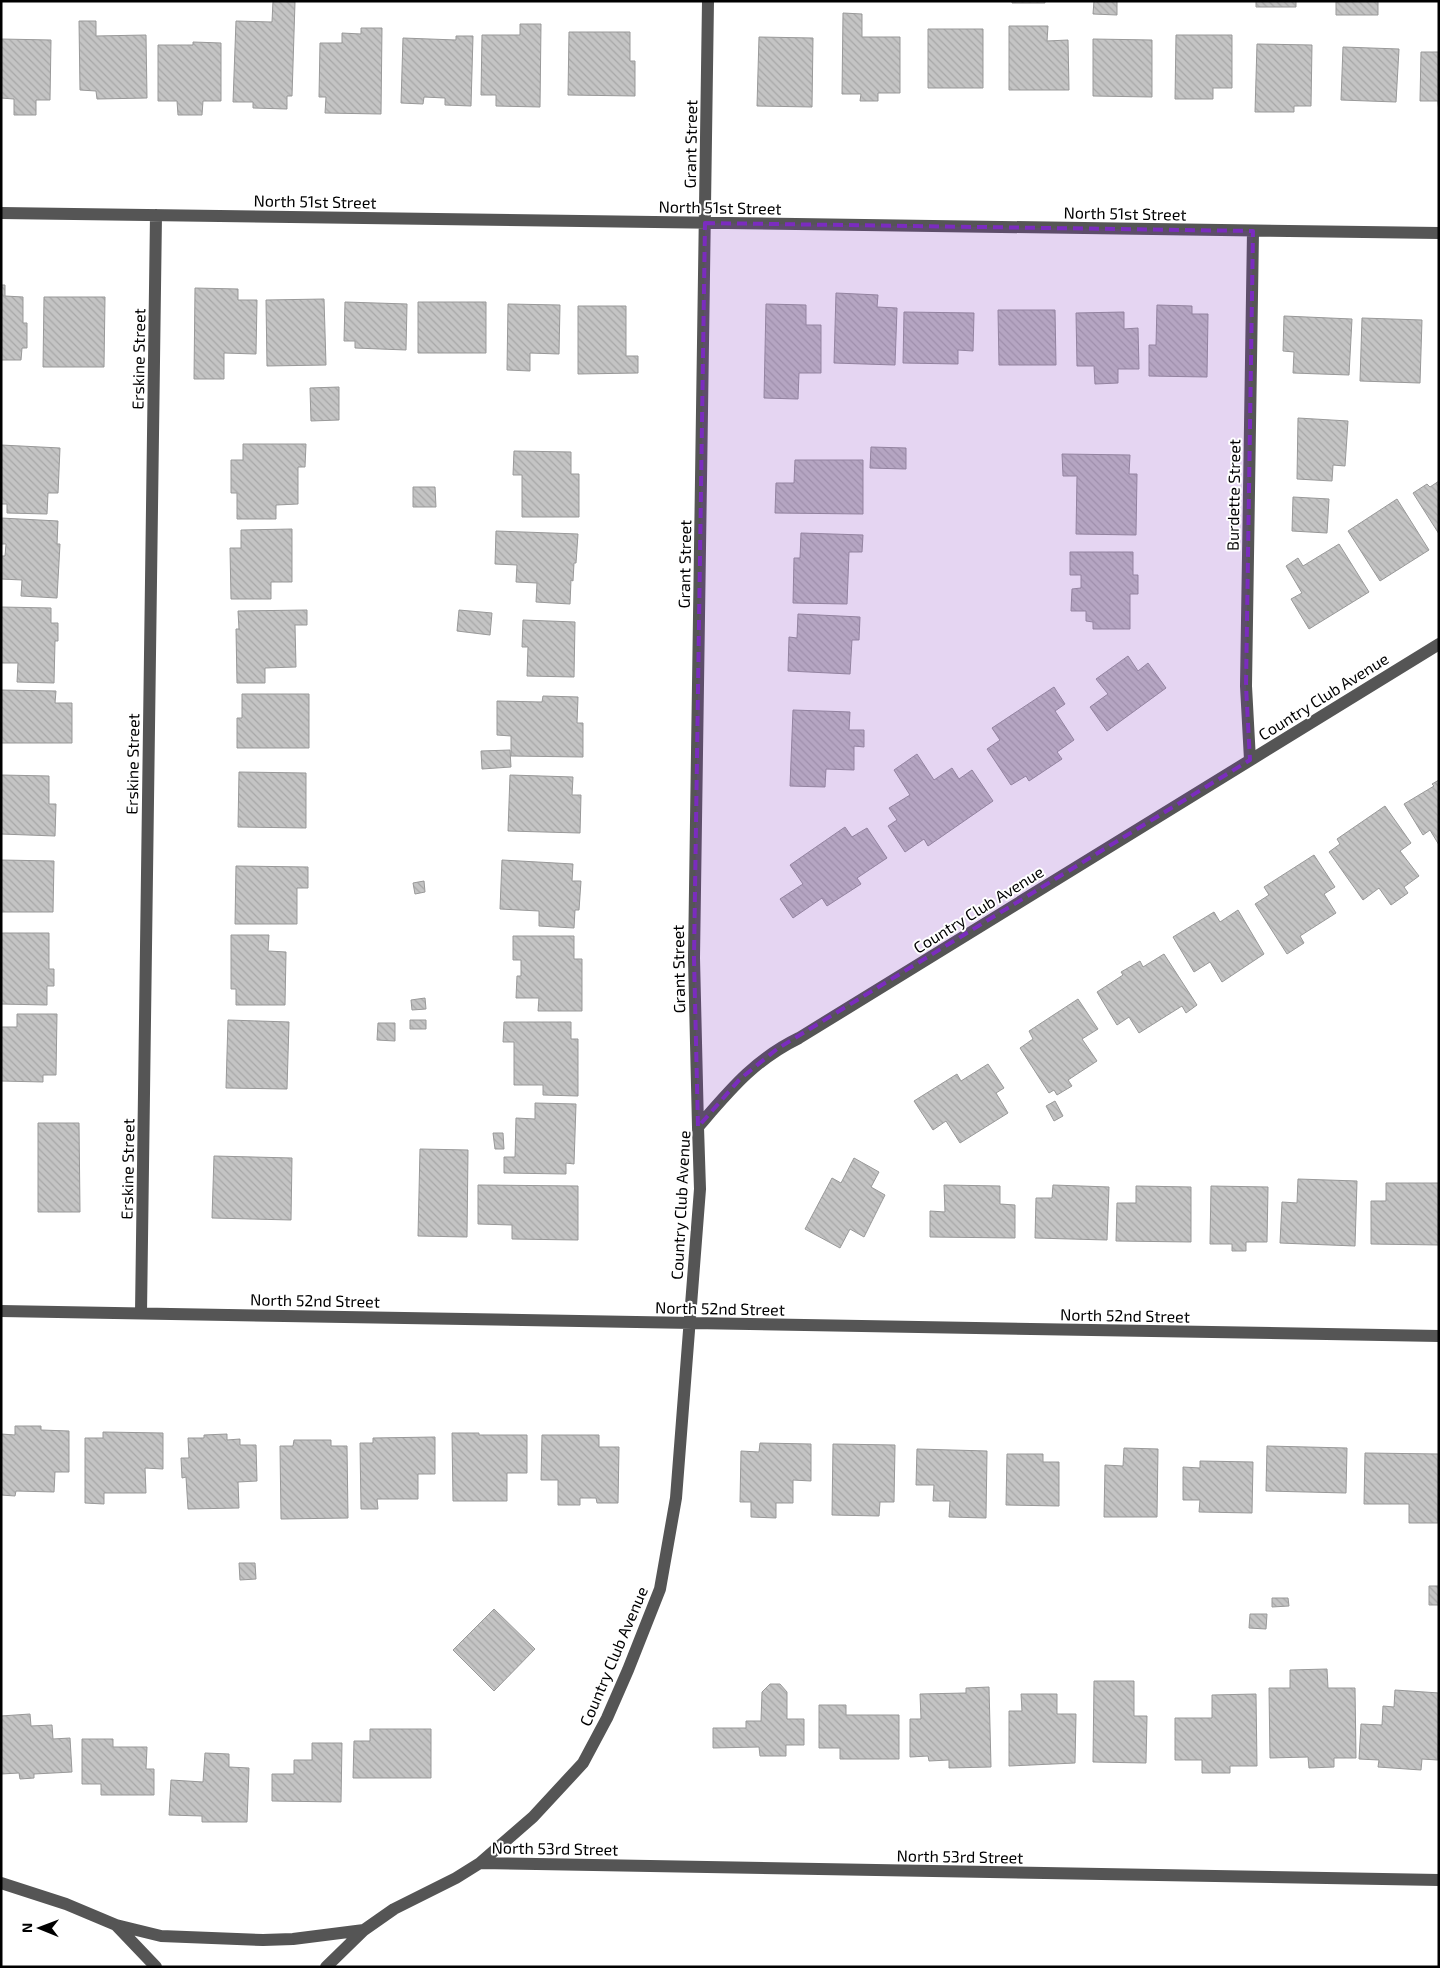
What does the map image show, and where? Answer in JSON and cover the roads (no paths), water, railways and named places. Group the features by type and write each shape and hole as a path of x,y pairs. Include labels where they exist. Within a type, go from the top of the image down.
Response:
{"street":[{"name":"Grant Street","path":"698,1127 694,958 708,1"},
{"name":"North 51st Street","path":"1,213 1439,233"},
{"name":"Erskine Street","path":"142,1313 156,215"},
{"name":"Burdette Street","path":"1250,760 1246,686 1253,231"},
{"name":"Country Club Avenue","path":"326,1967 364,1930 394,1909 456,1878 480,1863 533,1816 583,1763 607,1718 660,1589 676,1498 700,1189 698,1127 740,1079 777,1049 799,1038 1439,644"},
{"name":"North 52nd Street","path":"1,1311 1439,1336"},
{"name":"North 53rd Street","path":"480,1863 1439,1880"},
{"path":"1,1883 66,1904 116,1925 161,1936 263,1940 293,1939 364,1930"},
{"path":"116,1925 156,1967"}]}
